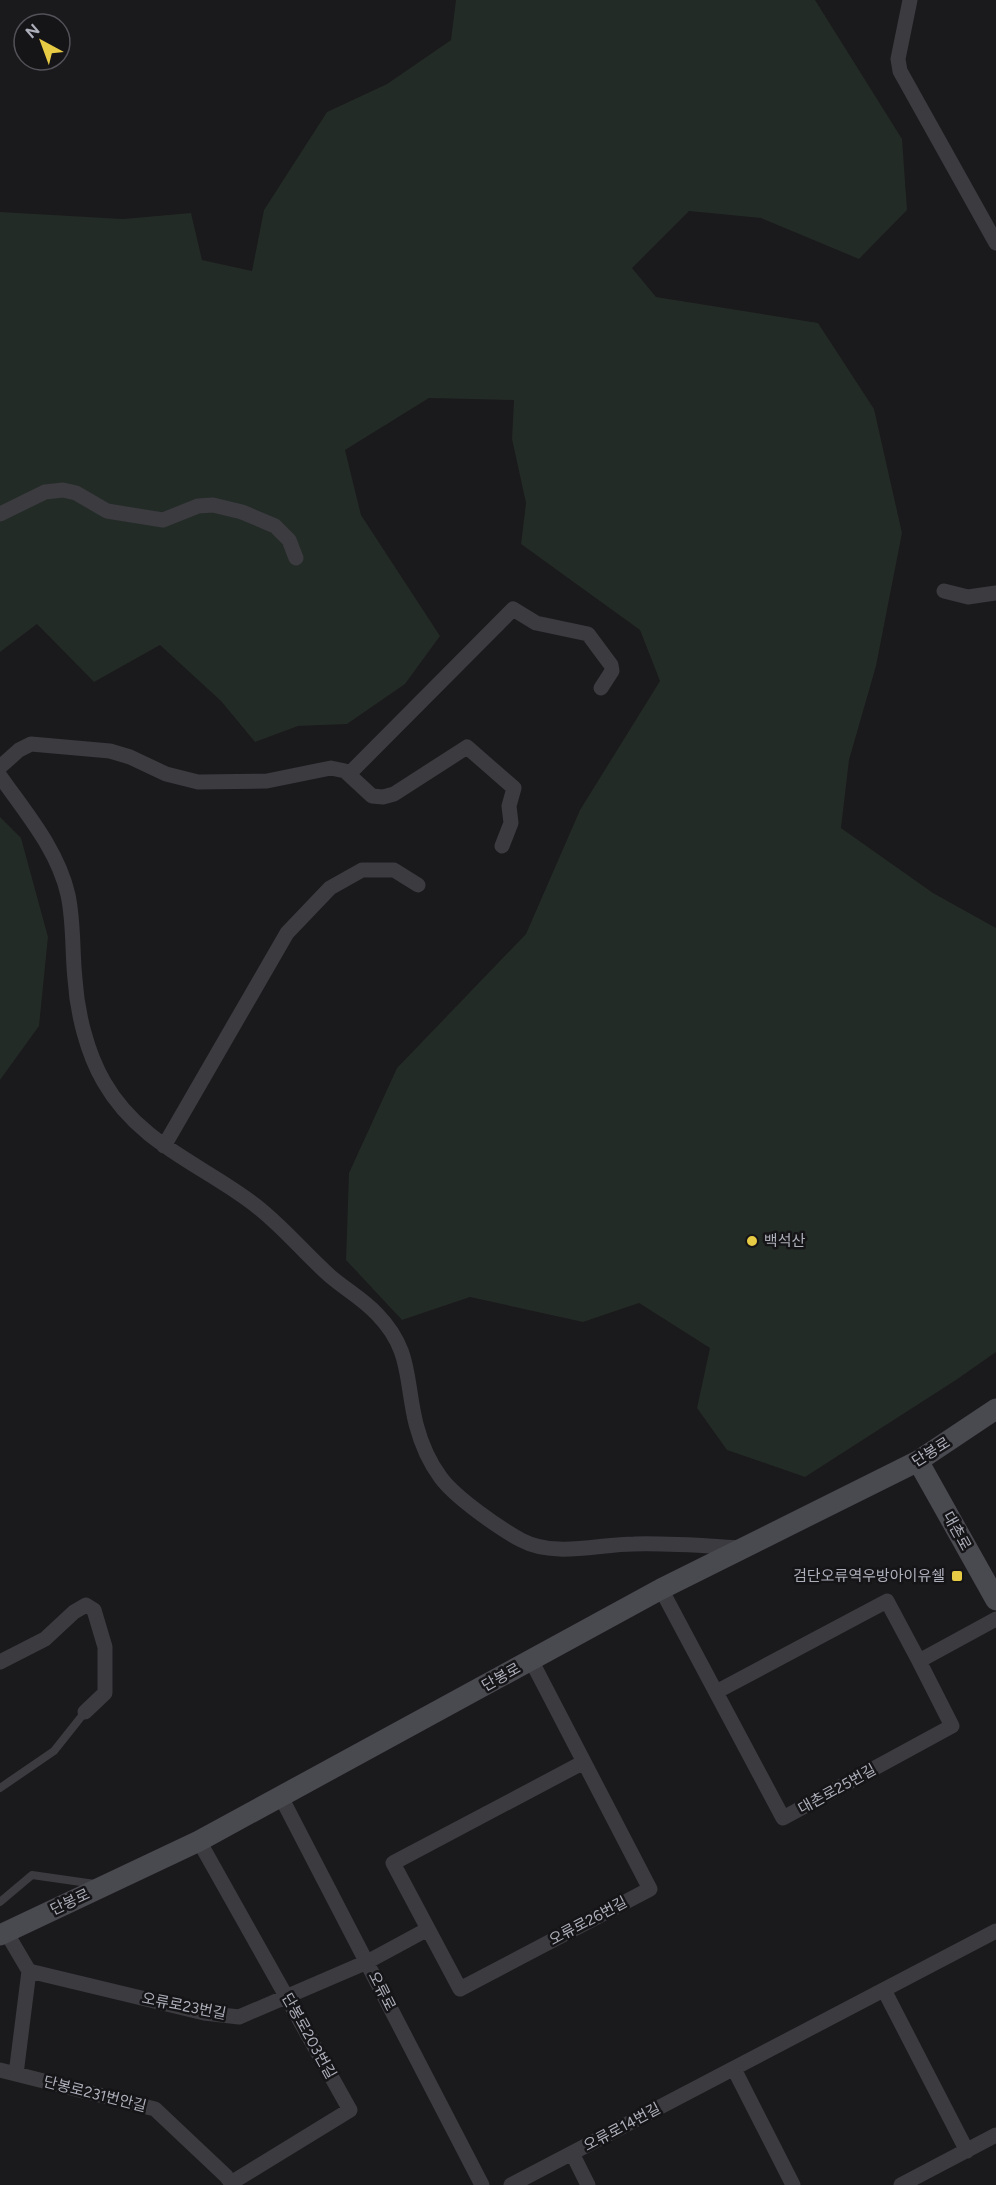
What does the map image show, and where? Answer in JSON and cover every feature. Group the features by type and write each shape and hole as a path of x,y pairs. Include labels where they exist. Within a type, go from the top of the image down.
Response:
{"street":[{"path":"910,0 898,59 900,71 996,243"},
{"path":"0,514 45,492 63,490 76,493 107,512 163,520 198,506 213,506 242,512 275,526 289,540 296,558"},
{"path":"944,591 968,597 996,592"},
{"path":"349,774 513,609 536,623 588,634 611,665 612,671 601,688"},
{"path":"0,766 19,750 31,744 110,751 166,774 198,782 267,781 331,768 345,771 372,796 383,797 394,794 467,747 514,788 509,806 511,823 502,846"},
{"path":"0,776 48,845 68,894 75,982 81,1019 94,1061 104,1082 122,1107 164,1146 255,1204 333,1278 377,1314 403,1350 416,1424 430,1462 443,1481 504,1530 524,1542 542,1547 578,1548 632,1544 744,1548"},
{"path":"164,1146 287,933 330,888 362,870 394,870 418,885"},
{"name":"단봉로","path":"3,1933 199,1841 661,1589 918,1461 996,1409"},
{"name":"대촌로","path":"918,1461 996,1600"},
{"name":"대촌로25번길","path":"661,1589 783,1818 952,1726 887,1601 716,1692"},
{"path":"0,1662 45,1639 74,1612 86,1605 94,1610 105,1647 105,1693 85,1712"},
{"path":"919,1661 996,1619"},
{"name":"오류로26번길","path":"531,1660 650,1889 460,1989 393,1863 584,1762"},
{"name":"오류로","path":"281,1797 482,2185"},
{"name":"단봉로203번길","path":"199,1841 350,2110 232,2184"},
{"path":"367,1962 428,1929"},
{"name":"오류로14번길","path":"511,2185 996,1931"},
{"path":"3,1933 29,1971 16,2074"},
{"name":"오류로23번길","path":"29,1971 204,2013 240,2017 367,1962"},
{"path":"884,1990 966,2151"},
{"path":"734,2069 793,2185"},
{"name":"단봉로231번안길","path":"0,2070 155,2109 232,2184"},
{"path":"901,2185 996,2135"},
{"path":"572,2153 588,2185"}],"lane":[{"path":"0,1788 54,1751 85,1712"},
{"path":"0,1902 32,1875 106,1885"}],"shaded area":[{"path":"456,0 815,0 902,139 907,210 859,259 761,218 689,211 632,268 656,297 818,323 874,409 902,533 876,666 849,760 841,828 933,893 996,928 996,1352 805,1477 727,1450 697,1408 710,1348 639,1303 583,1322 470,1297 402,1320 346,1260 349,1173 397,1068 526,934 580,810 660,681 640,630 521,544 526,503 512,439 514,400 429,398 345,450 361,515 440,636 405,684 347,724 298,726 255,742 221,701 160,645 94,682 37,624 0,652 0,212 123,219 191,213 202,260 252,271 264,210 327,112 387,84 451,40"},
{"path":"0,817 21,838 48,937 39,1026 0,1080"}],"place":[{"name":"백석산","path":"752,1241"},
{"name":"검단오류역우방아이유쉘","path":"957,1576"}]}
